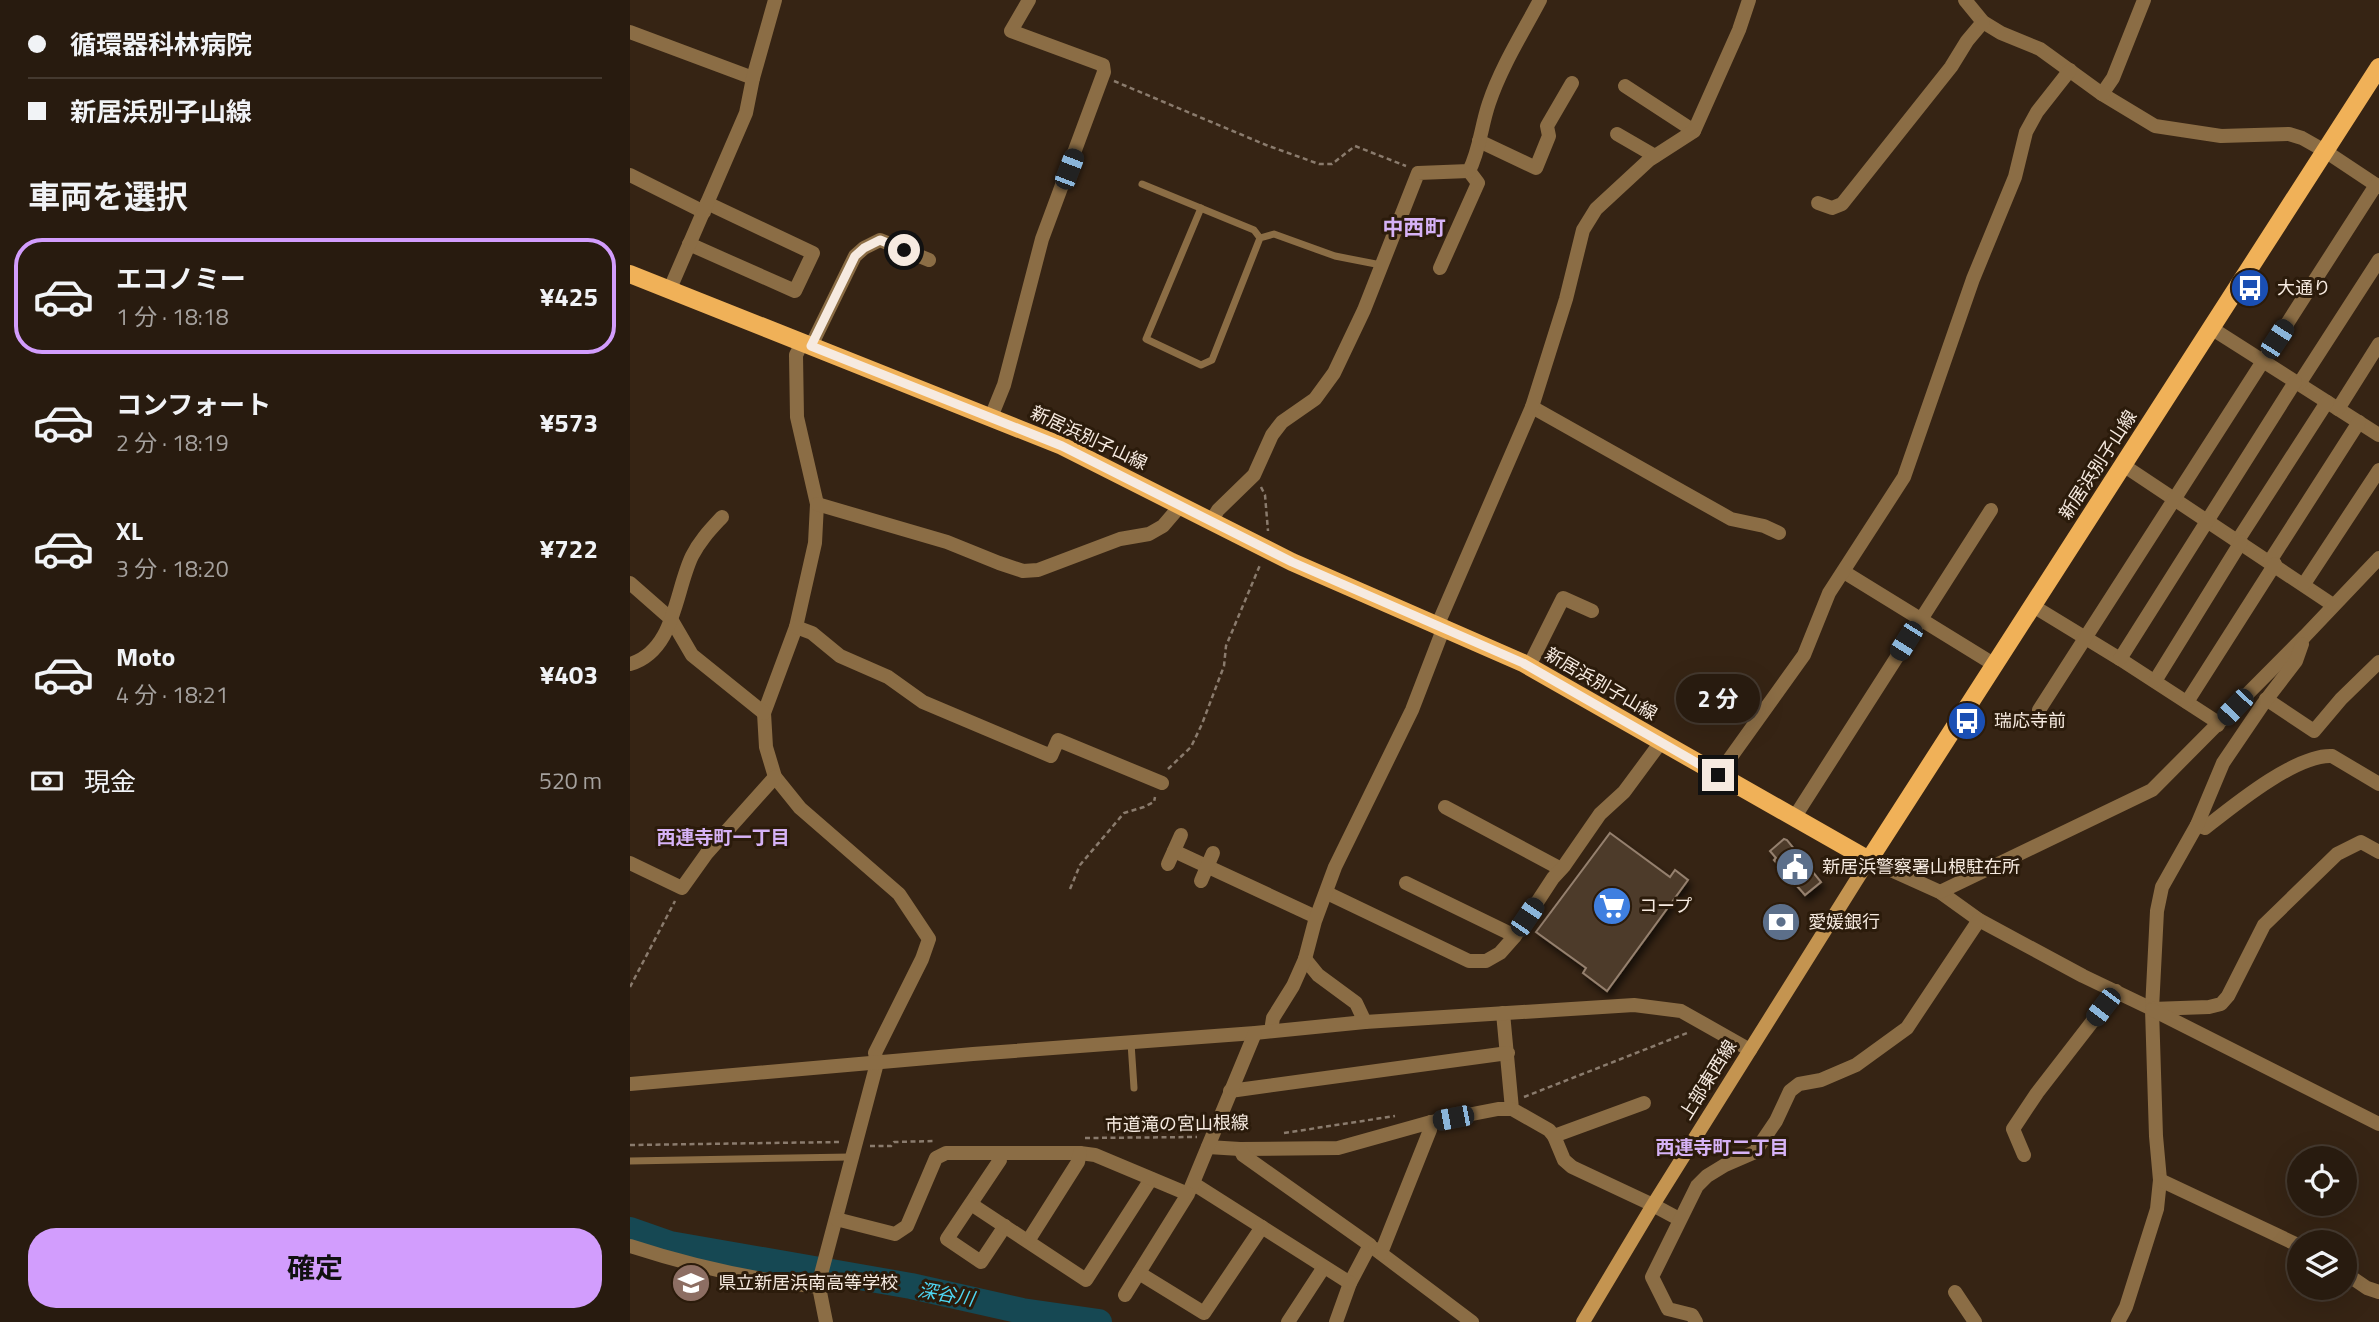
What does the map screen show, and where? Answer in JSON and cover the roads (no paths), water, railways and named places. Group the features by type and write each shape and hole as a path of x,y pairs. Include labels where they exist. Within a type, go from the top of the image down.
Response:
{"main road":[{"name":"新居浜別子山線","path":"630,274 1062,446 1292,562 1530,666 1869,860 2379,67"}],"street":[{"path":"669,290 746,113 775,0"},
{"path":"991,417 1004,385 1042,239 1103,76 1103,65 1011,31 1029,0"},
{"path":"1469,171 1476,159 1488,106 1499,76 1540,0"},
{"path":"1271,1031 1273,1018 1293,986 1305,959 1335,867 1412,710 1441,625 1532,407 1566,299 1583,230 1596,209 1656,156 1694,131 1739,30 1749,0"},
{"path":"1965,0 1983,22 2001,33 2040,49 2102,94 2155,126 2221,136 2289,135 2302,138 2378,186 2039,710"},
{"path":"2102,94 2113,78 2144,0"},
{"path":"1818,203 1832,208 1842,204 1983,22"},
{"path":"630,32 753,78"},
{"path":"1718,775 1804,655 1829,593 1904,477 1973,279 2015,177 2026,132 2037,112 2070,71"},
{"path":"1479,142 1536,168 1549,136 1547,126 1572,83"},
{"path":"1625,86 1694,131"},
{"path":"1617,134 1656,156"},
{"path":"1212,520 1218,510 1254,475 1272,435 1282,422 1315,399 1334,373 1364,310 1418,173 1469,171"},
{"path":"1440,268 1478,183 1469,171"},
{"path":"630,175 813,253 795,291 689,244"},
{"path":"826,1322 819,1283 850,1157 877,1063 874,1053 922,959 929,939 899,894 800,808 775,777 766,747 764,713 796,627 815,543 817,504 797,416 796,355 806,345 855,256 864,248 880,240 929,260"},
{"path":"2120,659 2379,260"},
{"path":"2211,328 2359,422 2378,430"},
{"path":"2155,681 2240,541 2332,405 2379,344"},
{"path":"1532,407 1731,519 1764,526 1779,533"},
{"path":"2187,702 2359,422"},
{"path":"2123,465 2333,605"},
{"path":"2304,584 2379,470"},
{"path":"817,504 947,542 1023,571 1038,570 1120,539 1149,534 1163,526 1181,505"},
{"path":"1794,818 1991,510"},
{"path":"630,664 642,661 657,647 671,619 692,557 702,538 722,517"},
{"path":"1940,892 2152,790 2379,558"},
{"path":"1844,572 1995,665"},
{"path":"630,583 671,619 692,655 764,713"},
{"path":"1530,666 1563,598 1592,611"},
{"path":"2033,606 2155,681 2218,725"},
{"path":"796,627 812,633 840,656 888,677 923,702 1051,755 1058,740 1161,783"},
{"path":"2118,1322 2126,1307 2150,1235 2157,1209 2160,1180 2152,1009 2157,911 2162,887 2197,825 2223,763 2266,699 2296,661 2305,636"},
{"path":"2266,699 2314,731 2341,699 2379,662"},
{"path":"1327,893 1469,961 1486,961 1500,953 1515,936 1600,814 1624,792 1661,742"},
{"path":"2197,825 2205,828 2255,789 2283,772 2324,755 2332,756 2379,784"},
{"path":"630,863 682,888 707,853 775,777"},
{"path":"1445,807 1561,869"},
{"path":"1181,835 1171,858 1210,859"},
{"path":"2152,1009 2209,1007 2221,1004 2228,996 2264,925 2328,863 2344,850 2361,842 2379,852"},
{"path":"1210,859 1213,870 1252,896 1317,917"},
{"path":"1201,881 1210,859"},
{"path":"1869,860 1940,892 1979,920 2379,1124"},
{"name":"上部東西線","path":"1583,1322 1869,860"},
{"path":"1406,883 1515,936"},
{"path":"1696,1322 1692,1315 1668,1309 1652,1277 1697,1186 1707,1176 1755,1152 1776,1121 1790,1091 1799,1084 1821,1080 1856,1065 1907,1028 1979,920"},
{"path":"1305,959 1318,975 1356,1003 1365,1022"},
{"path":"2024,1155 2013,1129 2037,1093 2116,991"},
{"path":"630,1084 1365,1022 1634,1005 1681,1011 1750,1050"},
{"path":"1503,1013 1512,1102 1549,1130 1564,1160 1572,1167 1679,1219"},
{"path":"1125,1294 1191,1189 1255,1033"},
{"path":"1230,1091 1508,1053"},
{"path":"1209,1143 1240,1149 1338,1148 1431,1122 1498,1109 1512,1102"},
{"path":"1554,1136 1644,1103"},
{"path":"1336,1322 1350,1283 1375,1249 1430,1130 1431,1122"},
{"path":"836,1219 895,1234 907,1226 936,1158 946,1153 999,1153 1081,1145 1095,1156 1151,1179 1191,1189 1262,1227 1350,1283"},
{"path":"1028,1241 1078,1161 1081,1145"},
{"path":"1240,1149 1243,1156 1375,1249 1472,1322"},
{"path":"999,1153 1000,1160 947,1239 981,1262 1005,1226"},
{"path":"971,1204 1086,1280 1151,1179"},
{"path":"2160,1180 2287,1240"},
{"path":"1139,1273 1204,1313 1262,1227"},
{"path":"630,1246 719,1270 819,1283"},
{"path":"1288,1322 1324,1267"},
{"path":"2357,1281 2379,1292"},
{"path":"1955,1292 1975,1322"}],"lane":[{"path":"1142,184 1254,230 1260,238"},
{"path":"1201,208 1146,339 1201,365 1212,360 1260,238"},
{"path":"1260,238 1274,234 1335,256 1382,265"},
{"path":"1131,1042 1135,1088"},
{"path":"630,1161 850,1157"}],"waterway":[{"name":"深谷川","path":"630,1230 670,1244 911,1286 1022,1311 1099,1322"}],"place":[{"name":"大通り","path":"2250,288"},
{"name":"瑞応寺前","path":"1967,721"},
{"name":"新居浜警察署山根駐在所","path":"1795,867"},
{"name":"コープ","path":"1612,906"},
{"name":"愛媛銀行","path":"1781,922"},
{"name":"県立新居浜南高等学校","path":"691,1283"}],"district":[{"name":"中西町","path":"1414,228"},
{"name":"西連寺町一丁目","path":"723,837"},
{"name":"西連寺町二丁目","path":"1722,1147"}]}
